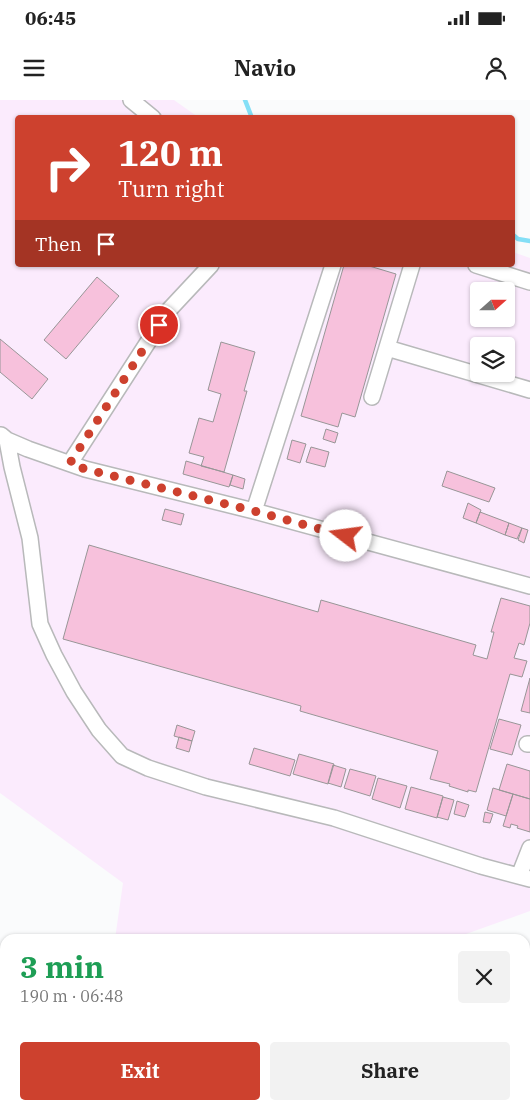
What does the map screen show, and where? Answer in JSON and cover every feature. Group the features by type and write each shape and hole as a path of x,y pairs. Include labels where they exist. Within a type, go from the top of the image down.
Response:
{"lane":[{"path":"131,100 148,115"},
{"path":"70,463 168,310 209,267"},
{"path":"254,511 332,267"},
{"path":"372,397 411,267"},
{"path":"482,267 530,282"},
{"path":"386,348 530,390"},
{"path":"4,437 28,449 85,469 254,511 530,586"},
{"path":"4,437 30,538 40,624 50,648 74,692 99,730 122,756 148,768 206,787 334,818 481,866 524,877 530,848"}],"shaded area":[{"path":"0,100 174,100 195,115 15,115 15,267 515,267 515,253 530,258 530,911 466,934 116,934 123,883 0,793"}],"building":[{"path":"343,267 373,267 396,274 355,417 342,413 338,427 301,416"},
{"path":"97,277 119,296 66,359 44,340"},
{"path":"0,339 48,379 32,399 0,372"},
{"path":"221,342 255,352 244,391 247,391 224,472 201,466 204,457 189,453 199,418 213,422 221,394 208,390"},
{"path":"326,429 338,433 335,443 323,439"},
{"path":"292,440 306,444 300,463 287,459"},
{"path":"311,447 329,452 325,467 306,462"},
{"path":"186,461 233,475 229,487 183,474"},
{"path":"447,471 495,488 489,502 442,486"},
{"path":"233,475 245,479 243,489 230,485"},
{"path":"468,503 481,510 476,523 463,518"},
{"path":"165,509 184,514 181,525 162,520"},
{"path":"480,512 509,523 505,535 476,523"},
{"path":"509,523 522,528 517,539 505,535"},
{"path":"522,528 528,530 524,543 518,540"},
{"path":"89,545 318,612 321,600 476,645 473,655 487,659 494,632 491,632 501,598 530,606 530,623 524,645 519,643 514,658 527,661 522,677 510,674 476,792 468,790 468,792 449,786 450,784 430,779 438,751 300,711 301,706 63,639"},
{"path":"530,678 530,713 521,711"},
{"path":"499,719 521,725 512,755 490,749"},
{"path":"177,725 195,731 192,741 174,736"},
{"path":"179,737 192,741 189,752 176,748"},
{"path":"254,748 295,760 290,776 249,764"},
{"path":"299,754 334,764 328,784 293,774"},
{"path":"507,764 530,771 530,799 499,790"},
{"path":"333,765 346,769 341,787 328,783"},
{"path":"350,769 376,776 370,796 344,788"},
{"path":"378,778 407,786 400,808 372,799"},
{"path":"411,787 443,796 437,818 405,809"},
{"path":"493,788 513,794 506,816 487,810"},
{"path":"513,794 530,799 530,832 511,824 510,828 503,826"},
{"path":"443,797 454,800 448,820 437,817"},
{"path":"457,801 469,805 465,817 454,814"},
{"path":"485,812 493,814 490,823 483,822"}],"waterway":[{"path":"245,100 251,115"},
{"path":"515,236 518,239 530,241"}],"route":[{"path":"159,325 70,463 85,469 346,536"}]}
